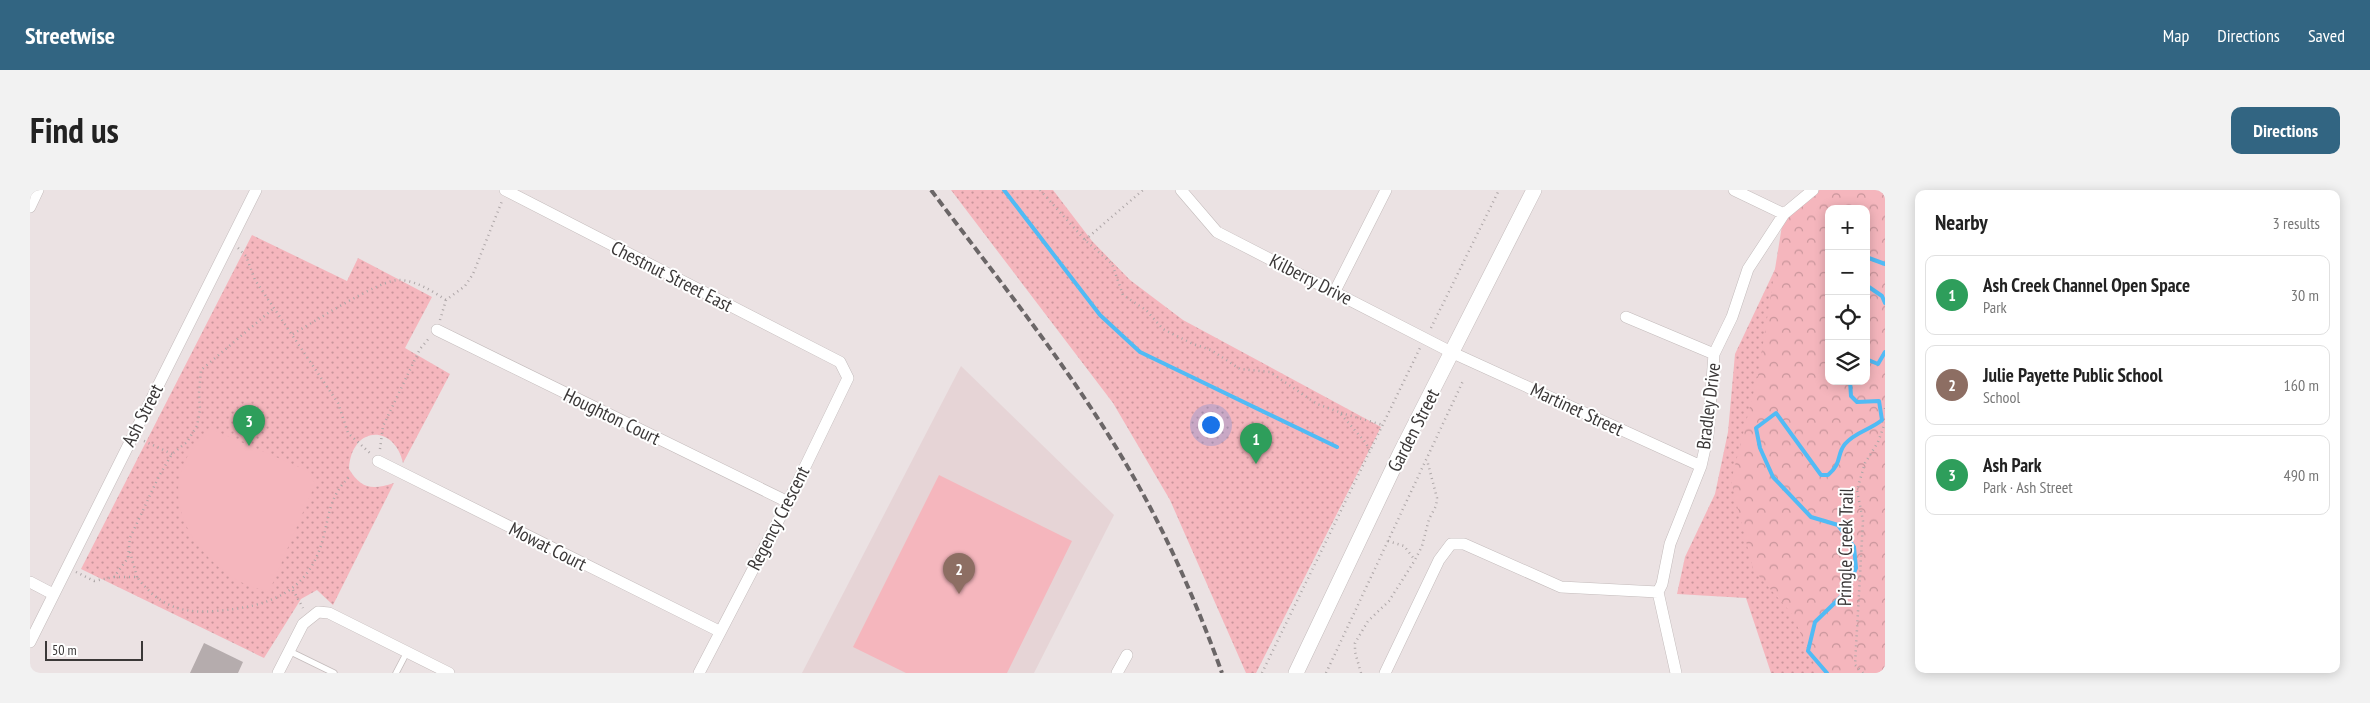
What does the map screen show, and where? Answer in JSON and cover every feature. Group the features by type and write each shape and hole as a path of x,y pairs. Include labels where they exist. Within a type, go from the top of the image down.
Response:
{"street":[{"path":"30,207 38,190"},
{"name":"Ash Street","path":"30,642 256,190"},
{"name":"Chestnut Street East","path":"505,190 519,193 840,362"},
{"name":"Kilberry Drive","path":"1181,190 1217,232 1453,352"},
{"path":"1335,291 1386,190"},
{"name":"Garden Street","path":"1296,673 1400,454 1534,190"},
{"path":"1734,190 1784,214"},
{"name":"Bradley Drive","path":"1676,673 1658,592 1662,584 1670,544 1700,466 1708,435 1714,354 1732,317 1748,269 1784,214 1813,190"},
{"path":"1626,318 1714,354"},
{"name":"Houghton Court","path":"437,330 788,502"},
{"name":"Martinet Street","path":"1453,352 1700,466"},
{"name":"Regency Crescent","path":"699,673 719,631 788,502 848,378 840,362"},
{"name":"Mowat Court","path":"378,461 719,631"},
{"path":"1385,673 1439,560 1451,544 1464,544 1561,587 1658,592"},
{"path":"30,582 53,594"},
{"path":"278,673 303,624 318,612 329,613 449,673"},
{"path":"1117,673 1127,655"}],"lane":[{"path":"289,651 334,673"},
{"path":"396,673 407,652"}],"path":[{"path":"1040,190 1085,240 1112,264 1123,296 1146,310 1167,332 1211,350 1240,369 1270,372 1317,404 1383,424"},
{"path":"1085,240 1143,190"},
{"path":"1262,673 1425,338 1500,190"},
{"path":"231,240 246,256 255,280 338,403 348,433 378,461"},
{"path":"293,334 374,288 399,279 425,287 446,300"},
{"path":"114,577 128,558 130,538 172,454 187,442 197,426 200,410 201,370 274,308"},
{"path":"1326,673 1463,381"},
{"path":"1339,412 1366,443 1370,452"},
{"name":"Pringle Creek Trail","path":"1863,673 1855,665 1863,521 1857,490 1865,463 1878,442 1885,423"},
{"path":"132,435 172,454"},
{"path":"1362,673 1355,652 1355,643 1360,632 1389,601 1415,560 1422,546 1437,498 1426,459"},
{"path":"130,538 130,553 137,577 146,589 166,605 195,613 237,609 265,602 293,590 311,568 324,537 329,508 340,486 351,475"},
{"path":"1388,541 1404,546 1415,560"},
{"path":"66,567 94,581 114,577 137,577"},
{"path":"293,590 303,608"}],"shaded area":[{"path":"961,366 1114,515 1034,673 802,673"}],"green space":[{"path":"951,190 1053,190 1092,241 1130,280 1183,320 1381,427 1256,673 1246,673 1170,500 1113,403"},
{"path":"1812,190 1885,190 1885,673 1818,673 1792,614 1753,569 1731,481 1758,375 1784,213"},
{"path":"1885,190 1885,673 1771,673 1746,598 1677,594 1685,557 1715,494 1728,432 1735,354 1777,265 1825,372 1825,385 1870,385 1870,205"},
{"path":"252,235 347,281 358,258 432,297 405,348 450,374 403,463 398,450 391,441 382,436 373,435 357,444 349,469 353,476 363,484 373,487 394,483 333,605 317,590 301,599 264,658 81,569"},
{"path":"209,428 308,471 315,484 269,592 247,585 217,565 203,552 184,520 179,502 179,484 183,466 191,451"},
{"path":"939,475 1072,541 1007,673 906,673 853,647"}],"building":[{"path":"204,643 243,662 238,673 190,673"}],"waterway":[{"path":"1004,190 1100,315 1140,352 1337,447"},
{"path":"1870,258 1885,264"},
{"path":"1870,288 1882,296 1885,303"},
{"path":"1870,361 1878,364 1885,352"},
{"path":"1827,673 1808,651 1815,622 1846,592 1856,568 1854,547 1838,525 1811,517 1773,477 1760,448 1756,428 1776,413 1821,475 1828,475 1836,466 1845,444 1882,420 1879,401 1857,402 1851,396 1850,385"}],"railway":[{"path":"931,190 1057,358 1126,464 1154,514 1179,566 1202,619 1222,673"}],"place":[{"name":"Ash Park","path":"249,446"},
{"name":"Ash Creek Channel Open Space","path":"1256,464"},
{"name":"Julie Payette Public School","path":"959,594"}]}
